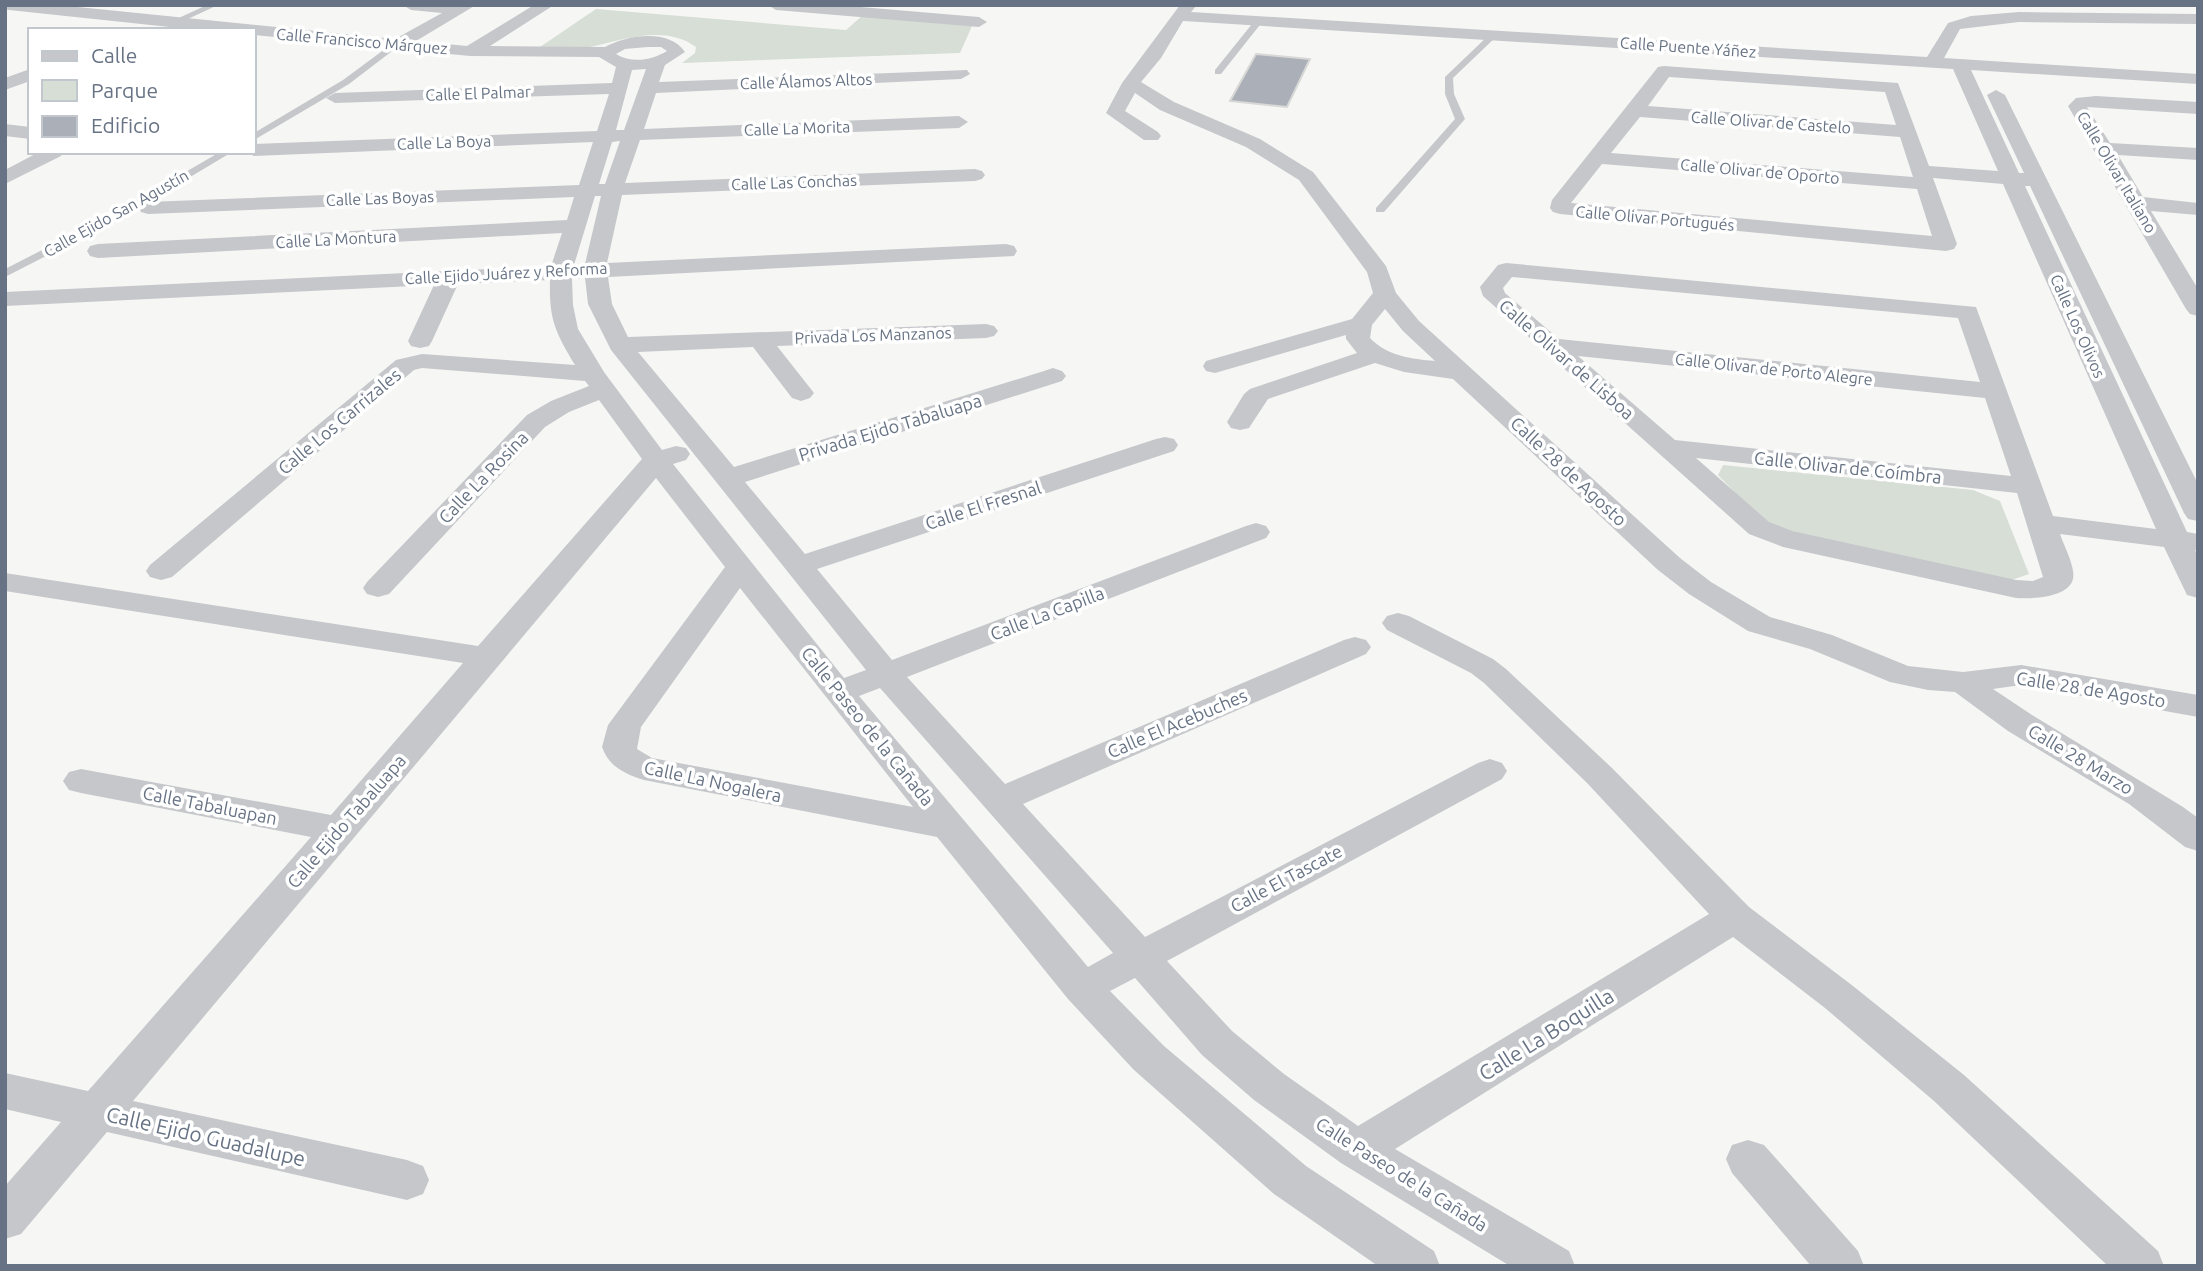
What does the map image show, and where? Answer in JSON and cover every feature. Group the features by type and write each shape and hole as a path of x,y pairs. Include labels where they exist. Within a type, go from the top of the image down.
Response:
{"street":[{"path":"9,5 230,28"},
{"path":"128,28 178,5"},
{"path":"411,5 464,8"},
{"name":"Calle Francisco Márquez","path":"470,51 546,5"},
{"path":"776,5 978,22"},
{"path":"396,45 464,8"},
{"path":"1151,136 1115,113 1131,83 1152,58 1183,10"},
{"name":"Calle Puente Yáñez","path":"1183,10 1259,21 2198,79"},
{"path":"1933,62 1954,26 1971,21 2019,17 2198,19"},
{"name":"Calle Francisco Márquez","path":"256,30 470,51 626,73"},
{"name":"Calle Paseo de la Cañada","path":"626,73 673,55 675,48 664,43 621,45 626,73 619,135 599,189 574,226 561,271 561,306 566,329 598,382 838,692 1082,988 1149,1058 1290,1180 1417,1266"},
{"name":"Calle Los Olivos","path":"1971,65 2023,175 2143,468 2189,550 2198,589"},
{"name":"Calle Olivar Portugués","path":"1664,71 1892,87 1946,244 1560,208 1559,204 1635,111 1664,71"},
{"name":"Calle Álamos Altos","path":"626,73 961,74"},
{"name":"Calle El Palmar","path":"335,99 626,73"},
{"path":"5,85 28,75"},
{"name":"Calle 28 de Agosto","path":"1131,83 1167,106 1254,143 1306,176 1378,271 1385,294 1428,344 1669,564 1741,614 1759,624 1821,642 1901,675 1964,682 2021,675 2198,706"},
{"name":"Calle Olivar Italiano","path":"2198,108 2078,103 2198,309"},
{"name":"Calle Olivar de Castelo","path":"1635,111 1907,132"},
{"name":"Calle La Morita","path":"619,135 959,122"},
{"path":"5,130 28,133"},
{"name":"Calle La Boya","path":"256,149 619,135"},
{"path":"2104,148 2198,154"},
{"path":"5,178 50,154"},
{"name":"Calle Olivar de Oporto","path":"1596,158 1921,173"},
{"path":"1921,173 2023,175"},
{"name":"Calle Las Conchas","path":"599,189 975,175"},
{"name":"Calle Los Olivos","path":"2023,175 2188,473 2198,513"},
{"name":"Calle Paseo de la Cañada","path":"599,189 595,268 600,304 620,345 887,675 1217,1043 1269,1087 1357,1150 1552,1266"},
{"name":"Calle Las Boyas","path":"148,208 599,189"},
{"path":"2136,203 2198,209"},
{"name":"Calle La Montura","path":"97,251 574,226"},
{"name":"Calle Ejido Juárez y Reforma","path":"5,299 595,268 1006,251"},
{"path":"2174,264 2198,267"},
{"name":"Calle Olivar de Lisboa","path":"1506,270 1968,312 2059,573 2057,582 2045,588 2026,590 1783,538 1759,528 1552,346 1491,292 1491,287 1506,270"},
{"path":"420,341 450,276"},
{"path":"1385,294 1360,324 1358,339 1376,355 1410,364 1461,372"},
{"path":"1215,366 1360,324"},
{"name":"Privada Los Manzanos","path":"620,345 986,331"},
{"name":"Privada Los Manzanos","path":"759,339 802,393"},
{"name":"Calle Olivar de Porto Alegre","path":"1552,346 1996,391"},
{"path":"1240,422 1253,399 1259,394 1376,355"},
{"name":"Calle Los Carrizales","path":"161,571 405,365 422,361 598,382"},
{"name":"Privada Ejido Tabaluapa","path":"728,478 1052,376"},
{"name":"Calle La Rosina","path":"378,587 536,421 598,382"},
{"name":"Calle El Fresnal","path":"800,565 1165,445"},
{"path":"656,460 702,446"},
{"name":"Calle Olivar de Coímbra","path":"1667,447 2029,486"},
{"name":"Calle Ejido Tabaluapa","path":"5,1219 656,460"},
{"path":"2143,468 2188,473"},
{"name":"Calle La Capilla","path":"838,692 1256,532"},
{"path":"2045,532 2189,550"},
{"name":"Calle La Nogalera","path":"741,566 625,724 618,738 619,750 627,761 644,768 950,827"},
{"path":"5,582 486,657"},
{"path":"1398,623 1482,666 1495,676 1600,776 1735,918 1839,997 1949,1088 2140,1266"},
{"name":"Calle El Acebuches","path":"1000,800 1355,647"},
{"name":"Calle 28 Marzo","path":"1964,682 2011,716 2150,800 2198,838"},
{"name":"Calle El Tascate","path":"1082,988 1490,771"},
{"name":"Calle Tabaluapan","path":"82,781 339,830"},
{"name":"Calle La Boquilla","path":"1357,1150 1735,918"},
{"name":"Calle Ejido Guadalupe","path":"5,1091 407,1180"},
{"path":"1748,1159 1841,1266"}],"lane":[{"path":"174,22 214,5"},
{"path":"1217,72 1259,21"},
{"path":"1380,210 1460,119 1459,111 1450,100 1447,86 1449,77 1494,35"},
{"path":"256,136 346,82 396,45"},
{"name":"Calle Ejido San Agustín","path":"5,274 115,218 224,154"}],"green space":[{"path":"596,9 846,30 862,16 972,26 960,53 682,63 695,53 696,47 671,36 644,36 584,48 540,47"},
{"path":"1723,465 1973,490 2000,501 2029,574 2009,581 1782,531 1762,520 1718,475"}],"building":[{"path":"1256,54 1310,59 1287,107 1230,101"}]}
